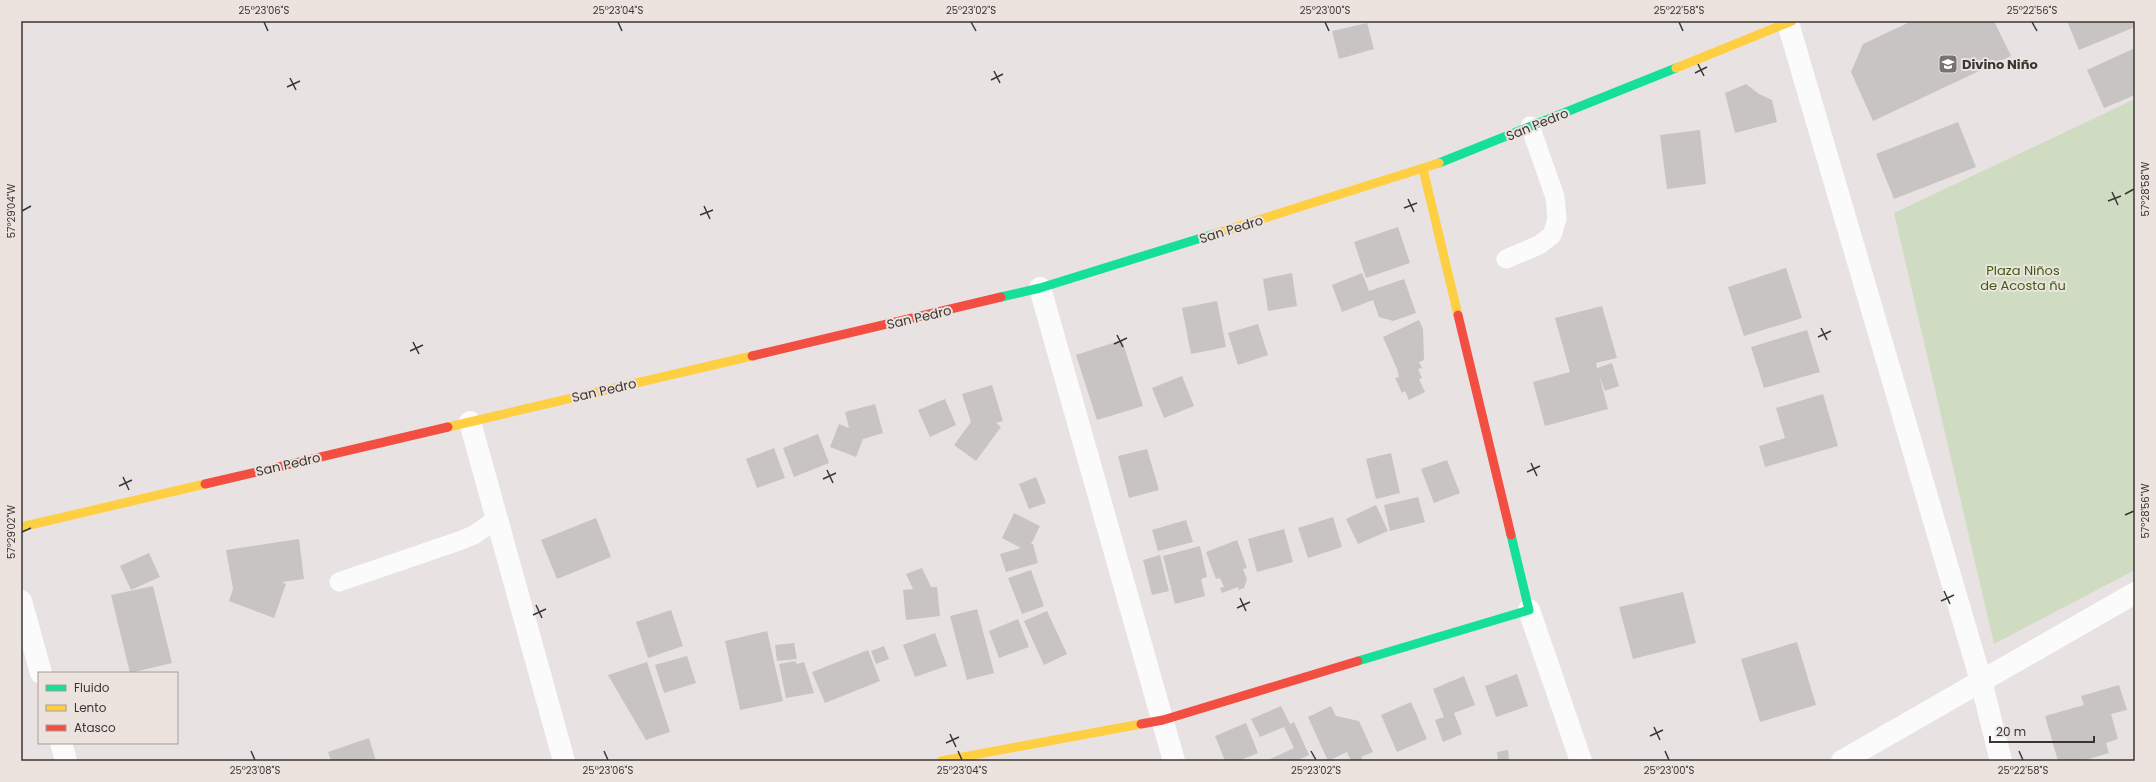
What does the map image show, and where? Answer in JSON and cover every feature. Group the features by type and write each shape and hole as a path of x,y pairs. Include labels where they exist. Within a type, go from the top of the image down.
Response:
{"main road":[{"name":"San Pedro","path":"21,527 1040,288 1423,169 1790,22"},
{"path":"941,761 1086,732 1163,720 1529,610 1423,169"}],"street":[{"path":"1790,22 1981,681 2001,761"},
{"path":"1040,288 1174,761"},
{"path":"470,422 564,761"},
{"path":"1842,761 2135,593"},
{"path":"21,601 41,672"},
{"path":"1529,610 1581,761"},
{"path":"61,744 66,761"}],"lane":[{"path":"1506,259 1540,245 1552,235 1557,219 1555,197 1530,126"},
{"path":"339,582 459,542 474,535 497,519"}],"green space":[{"name":"Plaza Niños de Acosta ñu","path":"2135,99 2135,570 1994,644 1894,213"}],"building":[{"path":"1912,21 1994,21 2011,56 1873,121 1851,72 1863,44"},
{"path":"2067,21 2133,21 2135,27 2079,50"},
{"path":"1367,23 1374,49 1339,59 1332,31"},
{"path":"2135,48 2135,95 2104,108 2087,70"},
{"path":"1746,84 1759,94 1772,100 1777,122 1735,133 1725,93"},
{"path":"1958,122 1976,167 1894,199 1876,154"},
{"path":"1700,130 1706,184 1667,189 1660,135"},
{"path":"1398,227 1410,263 1366,278 1354,242"},
{"path":"1786,268 1802,318 1744,336 1728,287"},
{"path":"1292,273 1297,306 1268,311 1263,279"},
{"path":"1362,273 1369,291 1404,279 1416,313 1393,321 1379,317 1373,300 1342,312 1332,285"},
{"path":"1217,301 1226,347 1191,354 1182,308"},
{"path":"1602,306 1617,358 1596,363 1597,368 1612,363 1619,386 1605,391 1599,375 1608,409 1545,426 1533,382 1570,372 1555,318"},
{"path":"1419,320 1423,329 1424,360 1419,362 1422,368 1418,369 1422,378 1419,379 1425,392 1409,400 1405,391 1402,393 1395,378 1399,377 1397,369 1383,337"},
{"path":"1258,324 1268,355 1238,365 1228,333"},
{"path":"1807,330 1820,372 1764,388 1751,347"},
{"path":"1122,340 1143,406 1097,420 1076,355"},
{"path":"1182,376 1194,406 1164,418 1152,388"},
{"path":"992,385 1003,421 996,423 1001,427 976,461 954,445 971,422 962,394"},
{"path":"1823,394 1838,446 1765,467 1759,446 1785,438 1776,408"},
{"path":"945,399 956,425 930,437 918,410"},
{"path":"875,404 883,433 863,439 856,457 830,447 839,424 849,428 845,412"},
{"path":"818,434 829,463 794,477 783,448"},
{"path":"774,448 785,478 757,488 746,459"},
{"path":"1147,449 1159,490 1129,498 1118,456"},
{"path":"1391,453 1400,493 1376,499 1366,459"},
{"path":"1447,460 1460,493 1434,503 1421,469"},
{"path":"1036,477 1046,503 1029,509 1019,484"},
{"path":"1418,497 1425,522 1390,531 1384,505"},
{"path":"1376,505 1388,531 1358,544 1346,519"},
{"path":"1014,513 1040,526 1031,544 1033,544 1038,563 1006,572 1000,554 1021,548 1002,538"},
{"path":"1333,517 1342,547 1308,558 1298,528"},
{"path":"596,518 611,557 557,579 541,540"},
{"path":"1186,520 1193,542 1158,551 1152,530"},
{"path":"1284,529 1293,562 1257,572 1248,539"},
{"path":"299,539 304,579 282,582 286,584 274,618 229,601 233,589 226,550"},
{"path":"1237,540 1247,568 1243,569 1247,579 1244,588 1239,590 1238,587 1222,593 1220,588 1224,587 1220,578 1216,579 1206,552"},
{"path":"1200,546 1207,577 1201,579 1205,596 1175,604 1163,556"},
{"path":"149,553 160,577 131,590 120,566"},
{"path":"1160,555 1169,591 1152,595 1143,560"},
{"path":"922,568 931,587 937,587 940,616 906,620 903,590 913,589 906,574"},
{"path":"1031,570 1044,606 1022,614 1008,578"},
{"path":"153,586 172,663 130,672 111,595"},
{"path":"1683,592 1696,643 1633,659 1619,607"},
{"path":"977,609 994,673 967,680 950,616"},
{"path":"671,610 683,646 648,658 636,622"},
{"path":"1047,611 1067,654 1044,665 1024,621"},
{"path":"1018,619 1029,647 999,658 989,631"},
{"path":"767,631 783,701 740,710 725,641"},
{"path":"935,633 947,666 915,677 903,645"},
{"path":"1797,642 1816,705 1760,722 1741,659"},
{"path":"794,643 797,659 777,661 775,645"},
{"path":"884,646 889,659 876,664 871,651"},
{"path":"868,650 880,681 825,703 812,672"},
{"path":"687,656 696,683 664,693 655,665"},
{"path":"795,661 797,664 804,662 814,693 786,698 779,664"},
{"path":"647,662 670,732 646,740 608,675"},
{"path":"1517,674 1528,706 1496,717 1485,686"},
{"path":"1464,676 1475,705 1454,713 1462,734 1443,742 1435,720 1444,717 1433,689"},
{"path":"2119,685 2127,710 2111,714 2118,739 2106,743 2109,753 2082,761 2058,761 2045,716 2084,705 2081,696"},
{"path":"1411,702 1427,739 1397,752 1381,715"},
{"path":"1281,706 1290,724 1294,722 1309,755 1300,759 1301,761 1266,761 1294,748 1284,727 1260,737 1251,719"},
{"path":"1331,706 1336,716 1359,721 1373,752 1361,757 1363,761 1351,761 1347,752 1328,761 1308,717"},
{"path":"1246,723 1258,753 1238,761 1225,761 1215,736"},
{"path":"369,738 376,761 331,761 328,752"},
{"path":"1508,750 1509,761 1498,761 1497,752"}],"traffic: fast":[{"path":"1439,163 1676,68"},
{"path":"1001,297 1040,288 1214,234"},
{"path":"1358,661 1529,610 1511,535"}],"traffic: slow":[{"path":"1676,68 1792,21"},
{"path":"1214,234 1439,163"},
{"path":"1423,169 1458,315"},
{"path":"448,427 752,356"},
{"path":"21,527 205,484"},
{"path":"941,761 1141,724"}],"traffic: jam":[{"path":"752,356 1001,297"},
{"path":"1458,315 1511,535"},
{"path":"205,484 448,427"},
{"path":"1141,724 1163,720 1358,661"}],"place":[{"name":"Divino Niño","path":"1948,64"}]}
